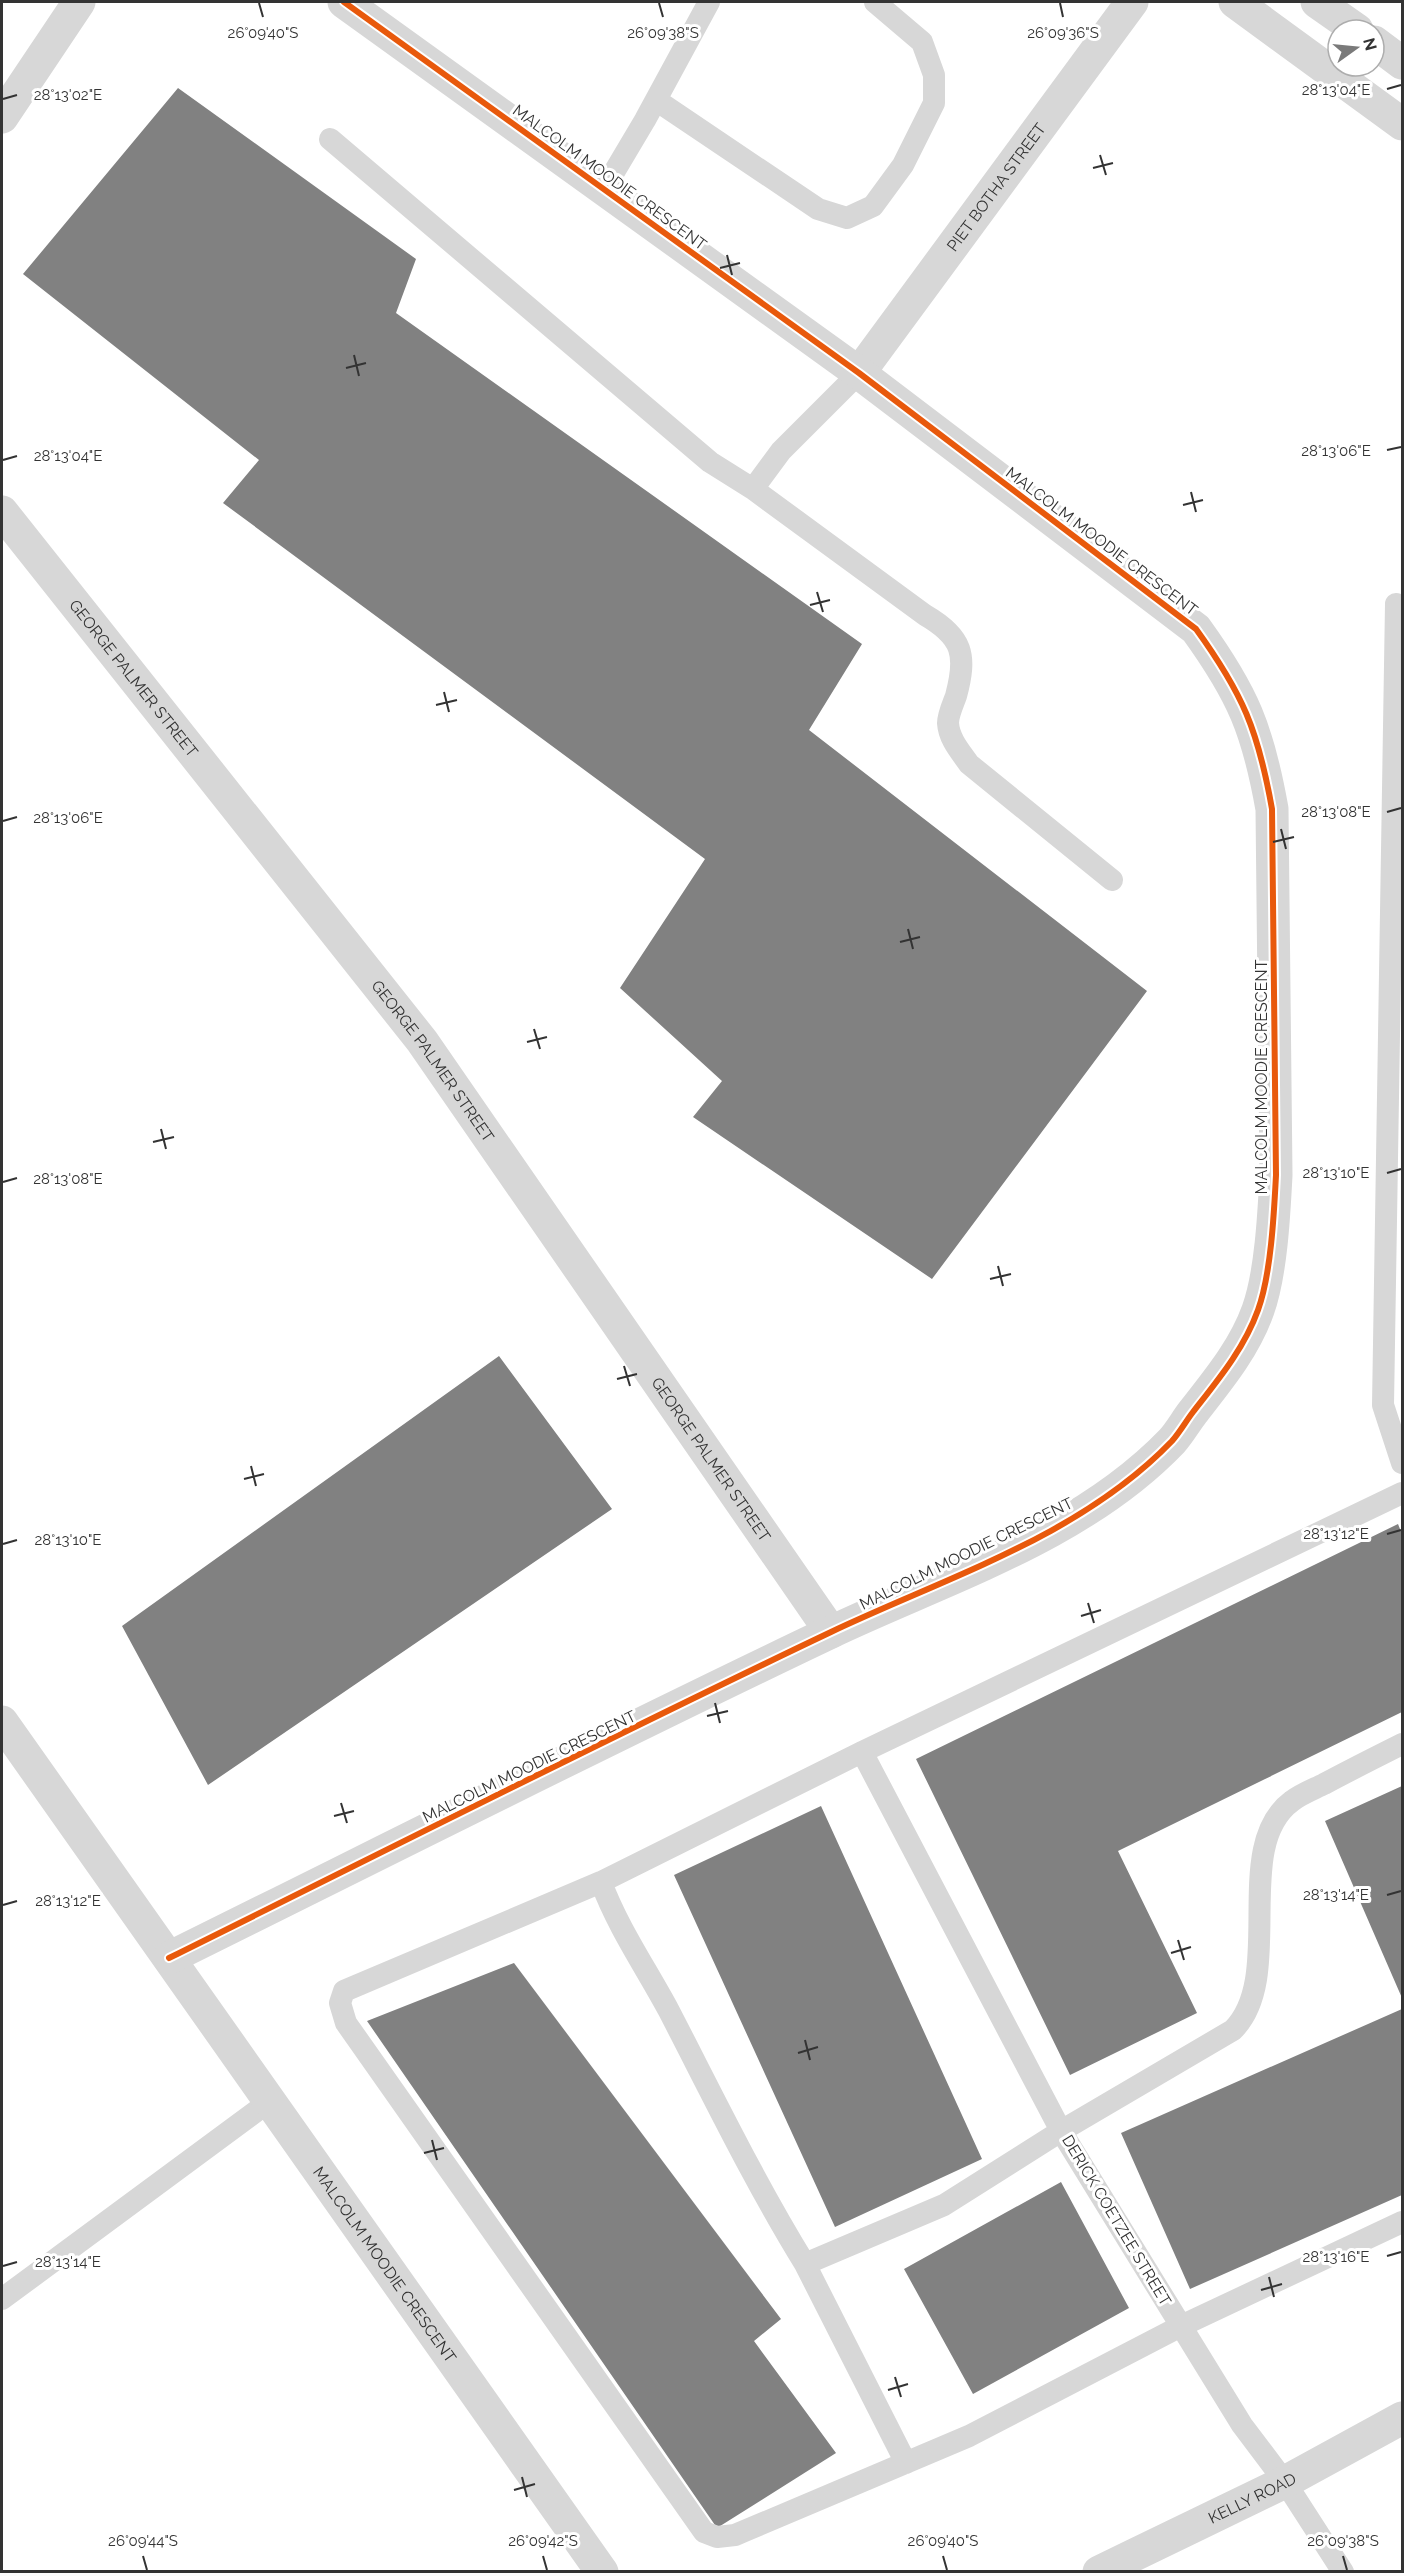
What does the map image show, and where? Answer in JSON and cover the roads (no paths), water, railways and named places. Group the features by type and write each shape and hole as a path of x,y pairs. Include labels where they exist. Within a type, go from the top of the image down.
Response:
{"street":[{"path":"2,117 79,2"},
{"name":"MALCOLM MOODIE CRESCENT","path":"169,1958 831,1632 1022,1544 1082,1513 1127,1482 1173,1439 1223,1376 1258,1311 1265,1286 1276,1175 1272,809 1262,755 1247,710 1227,672 1196,629 859,373 344,2"},
{"name":"PIET BOTHA STREET","path":"859,373 1132,2"},
{"path":"1235,2 1402,124"},
{"path":"1317,2 1340,18"},
{"path":"1386,51 1402,63"},
{"name":"GEORGE PALMER STREET","path":"2,512 422,1041 831,1632"},
{"name":"MALCOLM MOODIE CRESCENT","path":"2,1722 602,2571"},
{"name":"KELLY ROAD","path":"1099,2571 1284,2482 1402,2418"}],"lane":[{"path":"604,189 709,2"},
{"path":"656,100 818,209 847,218 873,206 903,165 934,103 934,75 922,42 875,2"},
{"path":"330,139 710,462 753,489 926,615 948,628 960,646 963,671 948,722 954,744 969,764 1112,880"},
{"path":"753,489 781,451 859,373"},
{"path":"1396,604 1383,1405 1402,1463"},
{"path":"1402,1493 862,1752 601,1882 345,1991 340,2003 346,2023 704,2532 717,2537 735,2535 969,2436 1181,2326 1402,2222"},
{"name":"DERICK COETZEE STREET","path":"1343,2571 1284,2482 1242,2425 1061,2131 1233,2030 1239,2024 1252,1995 1260,1941 1260,1881 1264,1849 1272,1827 1291,1802 1402,1744"},
{"path":"805,2264 944,2205 1061,2131 862,1752"},
{"path":"601,1882 611,1911 662,1997 780,2224 805,2264 906,2463"},
{"path":"2,2299 270,2102"}]}
